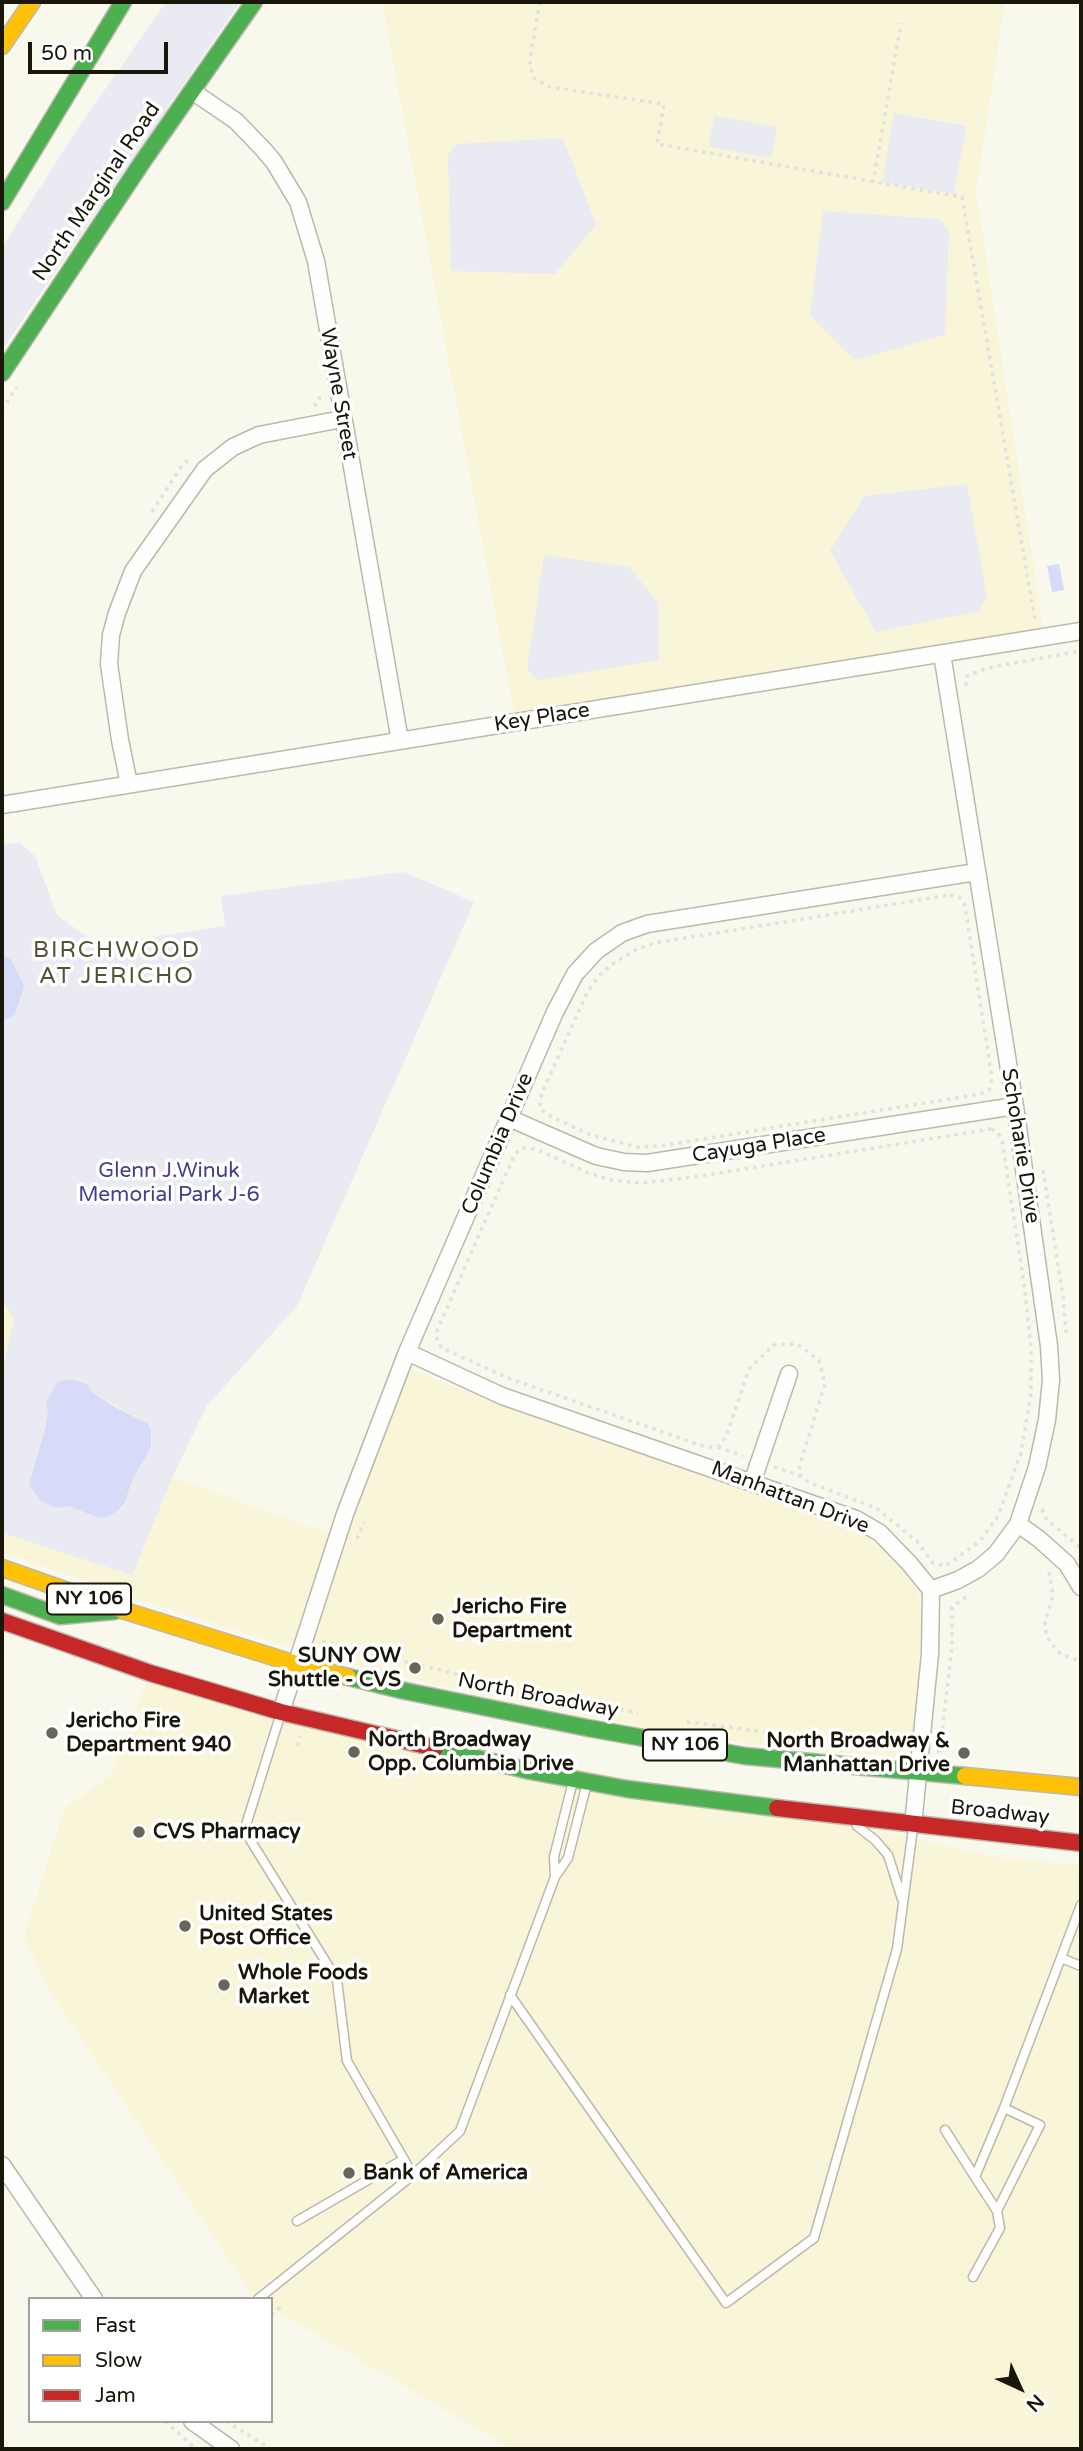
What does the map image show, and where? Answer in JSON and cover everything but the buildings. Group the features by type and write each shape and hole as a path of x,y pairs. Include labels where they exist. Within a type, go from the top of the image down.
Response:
{"main road":[{"path":"2,46 32,2"},
{"path":"2,174 117,2"},
{"path":"2,202 123,2"},
{"name":"North Marginal Road","path":"2,373 191,90 254,2"},
{"name":"North Broadway","path":"2,1567 122,1610 296,1664 418,1693 640,1738 745,1756 1081,1787"},
{"path":"2,1595 60,1616 122,1610"},
{"name":"NY 106","path":"2,1621 150,1673 281,1712 530,1771 627,1789 914,1825"},
{"name":"Broadway","path":"914,1825 1081,1843"}],"street":[{"name":"Wayne Street","path":"191,90 236,121 263,149 298,202 316,261 400,741"},
{"path":"128,784 109,664 111,635 133,571 205,469 233,447 260,435 342,419"},
{"name":"Key Place","path":"2,805 1081,631"},
{"name":"Schoharie Drive","path":"931,1590 978,1569 996,1555 1018,1524 1038,1467 1051,1380 1049,1346 1015,1106 942,654"},
{"name":"Columbia Drive","path":"281,1712 345,1514 407,1352 555,1012 575,974 596,951 622,933 647,924 976,872"},
{"name":"Cayuga Place","path":"509,1118 596,1156 624,1162 647,1163 1015,1106"},
{"name":"Manhattan Drive","path":"407,1352 502,1396 856,1518 880,1533 931,1590"},
{"path":"752,1483 789,1374"},
{"path":"1018,1524 1040,1539 1067,1564 1081,1587"},
{"path":"914,1825 930,1654 931,1590"},
{"path":"2,2165 93,2297"},
{"path":"195,2423 231,2449"}],"lane":[{"path":"281,1712 246,1825 246,1833 337,1980 347,2062 413,2175"},
{"path":"555,1877 554,1857 580,1780"},
{"path":"260,2297 413,2175 460,2131 555,1877 568,1858 580,1780"},
{"path":"840,1816 864,1831 888,1855 903,1902"},
{"path":"510,1995 726,2303 814,2238 897,1949 914,1825"},
{"path":"975,2177 1081,1905"},
{"path":"1061,1958 1081,1966"},
{"path":"997,2211 1040,2125 1004,2108"},
{"path":"945,2130 997,2211 1000,2228 973,2277"},
{"path":"297,2221 404,2159"}],"path":[{"path":"540,2 530,67 534,78 550,87 664,104 657,145 962,197 1035,621"},
{"path":"873,183 901,23"},
{"path":"311,407 318,403 321,394 319,381"},
{"path":"2,410 17,387"},
{"path":"145,522 181,467 194,454"},
{"path":"950,895 958,897 964,903 966,912 992,1078 989,1090 953,1099 660,1146 637,1147 591,1135 540,1109 540,1099 545,1086 588,992 611,965 637,948 950,895"},
{"path":"991,1129 998,1133 1002,1140 1030,1328 1031,1393 1027,1423 1013,1479 998,1516 981,1541 946,1566 933,1563 917,1541 876,1508 808,1482 801,1476 801,1461 825,1384 819,1360 797,1344 774,1345 749,1369 726,1437 718,1447 706,1447 508,1378 442,1348 437,1341 437,1331 486,1219 516,1154 523,1148 536,1149 586,1172 611,1180 641,1183 694,1177 991,1129"},
{"path":"354,1547 364,1522"},
{"path":"1042,1562 1053,1582 1053,1594 1045,1623 1046,1632 1051,1643 1062,1655 1081,1661"},
{"path":"920,1750 940,1751 952,1646 952,1607 971,1593"},
{"path":"320,1635 322,1642 642,1714"},
{"path":"297,1746 304,1717"},
{"path":"675,1720 836,1741"},
{"path":"273,2313 282,2306"},
{"path":"166,2423 196,2449"},
{"path":"229,2423 271,2449"}],"shaded area":[{"path":"382,2 1005,2 976,191 1044,635 515,719"},
{"path":"2,1287 206,1407 173,1477 344,1539 409,1369 548,1423 845,1522 874,1540 905,1571 919,1595 922,1627 912,1758 784,1748 671,1733 481,1695 310,1654 2,1552"},
{"path":"150,1673 281,1712 774,1807 1000,1858 1081,1865 1081,2449 512,2449 273,2309 273,2297 254,2297 52,1995 24,1937 64,1809 110,1776"}],"green space":[{"path":"166,2 240,2 2,350 2,247 78,128"},
{"path":"894,113 966,126 954,194 882,182"},
{"path":"714,116 777,127 771,158 709,147"},
{"path":"563,138 596,225 555,274 451,271 448,155 457,144"},
{"path":"823,211 939,219 949,230 945,335 855,360 810,315"},
{"path":"967,484 987,598 979,611 876,632 830,551 864,496"},
{"path":"544,555 629,567 658,603 659,660 537,680 527,669"},
{"name":"Glenn J.Winuk Memorial Park J-6","path":"20,843 35,856 57,915 98,945 225,926 221,896 404,872 474,902 297,1306 206,1407 173,1476 132,1575 2,1533 2,1373 14,1319 2,1299 2,844","holes":["57,1382 87,1384 92,1392 148,1424 151,1448 133,1478 124,1504 99,1518 69,1506 57,1508 49,1505 40,1500 29,1485 46,1425 46,1403"]}],"water":[{"path":"1059,564 1064,590 1052,592 1047,566"},
{"path":"2,954 11,960 24,986 15,1015 2,1021"},
{"path":"66,1380 87,1384 92,1392 113,1406 148,1424 151,1433 151,1448 133,1478 124,1504 105,1517 99,1518 69,1506 57,1508 49,1505 40,1500 29,1485 46,1425 46,1403 57,1382"}],"traffic: fast":[{"path":"2,202 123,2"},
{"path":"2,373 143,161 254,2"},
{"path":"2,1595 60,1616 115,1611"},
{"path":"348,1677 588,1728 745,1756 965,1776"},
{"path":"435,1748 530,1771 627,1789 777,1808"}],"traffic: slow":[{"path":"2,46 32,2"},
{"path":"2,1568 122,1610 296,1664 348,1677"},
{"path":"965,1776 1081,1787"}],"traffic: jam":[{"path":"2,1621 150,1673 281,1712 435,1748"},
{"path":"777,1808 1081,1843"}],"place":[{"name":"Jericho Fire Department","path":"438,1619"},
{"name":"SUNY OW Shuttle - CVS","path":"415,1668"},
{"name":"Jericho Fire Department 940","path":"52,1733"},
{"name":"North Broadway Opp. Columbia Drive","path":"354,1752"},
{"name":"North Broadway & Manhattan Drive","path":"964,1753"},
{"name":"CVS Pharmacy","path":"139,1832"},
{"name":"United States Post Office","path":"185,1926"},
{"name":"Whole Foods Market","path":"224,1985"},
{"name":"Bank of America","path":"349,2173"}],"district":[{"name":"BIRCHWOOD AT JERICHO","path":"117,964"}]}
